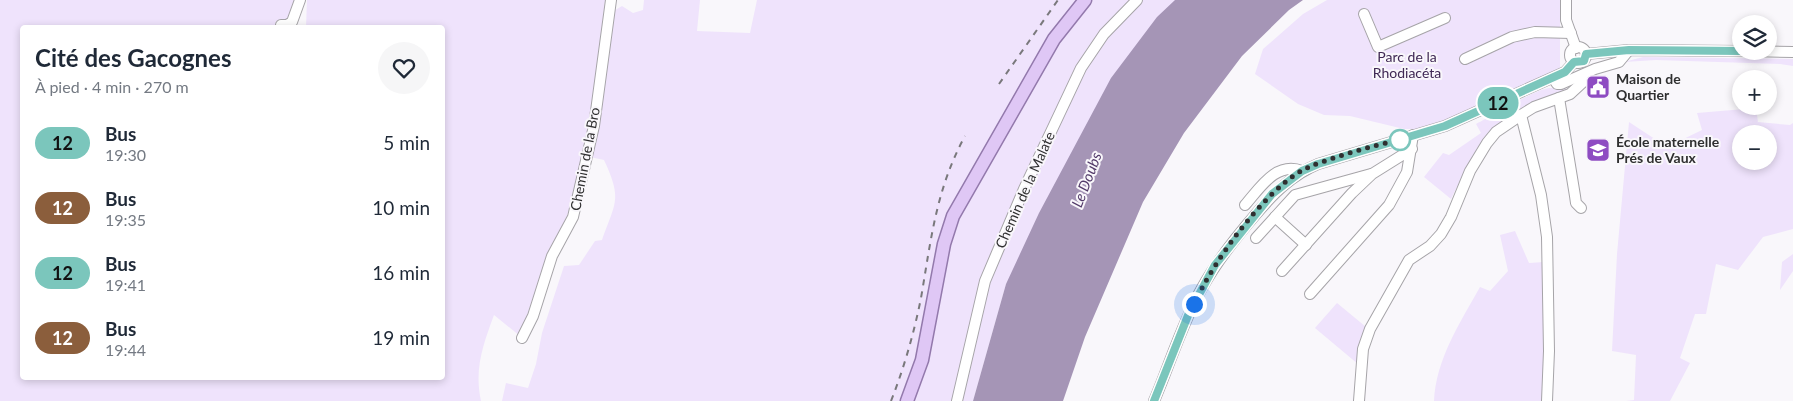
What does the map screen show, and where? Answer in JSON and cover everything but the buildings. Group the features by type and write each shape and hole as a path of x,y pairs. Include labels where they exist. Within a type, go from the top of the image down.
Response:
{"main road":[{"path":"907,401 922,360 935,300 944,244 953,216 1054,39 1085,0"}],"street":[{"path":"281,25 287,25 292,22 300,0"},
{"name":"Chemin de la Bro","path":"522,338 533,316 552,256 573,217 594,126 611,0"},
{"name":"Chemin de la Malate","path":"957,401 984,281 1024,189 1081,68 1104,34 1137,0"},
{"path":"1566,0 1566,20 1576,48"},
{"path":"1364,14 1378,47 1445,18"},
{"path":"1465,59 1512,38 1535,32 1571,33"},
{"path":"1576,48 1581,48 1586,54"},
{"path":"1574,62 1571,53 1576,48"},
{"path":"1586,54 1629,50 1732,51"},
{"path":"1552,78 1559,85 1583,76 1594,68 1619,62 1629,50"},
{"path":"1777,52 1793,52"},
{"path":"1154,401 1189,313 1215,265 1272,194 1302,171 1445,126 1565,72 1574,62 1584,61 1586,54"},
{"path":"1359,401 1363,350 1370,329 1408,260 1430,246 1441,234 1451,217 1470,171 1488,143 1496,132 1534,107 1574,91 1583,82 1583,76"},
{"path":"1559,98 1576,204 1581,208"},
{"path":"1521,115 1541,196 1547,237 1549,351 1547,401"},
{"path":"1310,294 1389,204 1407,172 1414,135"},
{"path":"1282,272 1352,193 1372,174 1412,149"},
{"path":"1245,205 1273,174 1284,168 1302,171"},
{"path":"1256,238 1295,195 1372,174"},
{"path":"1275,217 1306,245"}],"green space":[{"path":"0,0 296,0 288,20 276,21 275,25 20,25 20,380 445,380 445,25 306,25 307,0 605,0 589,133 567,216 548,254 520,336 494,315 483,347 479,368 481,401 0,401"},
{"path":"644,0 700,0 697,31 750,33 757,0 1176,0 1006,284 973,401 502,401 506,383 528,388 536,364 542,333 564,266 579,265 595,241 602,240 611,217 614,208 615,192 610,173 604,160 590,157 612,12 622,6 633,13 643,10"},
{"name":"Parc de la Rhodiacéta","path":"1327,0 1560,0 1560,69 1447,120 1419,129 1404,129 1350,116 1324,115 1298,104 1255,74 1263,49 1303,14"},
{"path":"1643,57 1732,58 1732,60 1793,59 1793,66 1656,60 1624,62"},
{"path":"1565,87 1567,91 1537,100 1521,108 1496,129 1475,155 1451,199 1424,177 1443,153 1449,155 1481,133 1476,124 1534,93 1550,88"},
{"path":"1732,110 1732,115 1757,115 1758,122 1790,125 1793,123 1793,229 1763,237 1738,270 1716,264 1706,314 1695,314 1680,358 1690,363 1670,401 1626,401 1634,400 1636,355 1612,351 1617,254 1629,122 1667,147 1702,130 1697,113"},
{"path":"1515,231 1529,263 1544,262 1545,401 1434,401 1439,371 1444,356 1480,287 1490,291 1508,271 1500,235"},
{"path":"1793,254 1793,271 1780,290 1782,262"},
{"path":"1337,303 1366,327 1359,343 1358,364 1315,328"}],"water":[{"name":"Le Doubs","path":"1175,0 1303,0 1289,10 1242,56 1184,133 1143,202 1085,337 1063,401 973,401 1006,284 1039,213 1111,78 1157,17"}],"railway":[{"path":"999,84 1058,0"},
{"path":"891,401 915,324 941,195 955,156 965,136"}],"bus line":[{"name":"12","path":"1154,401 1189,313 1215,265 1272,194 1302,171 1318,164 1445,126 1565,72 1574,62 1584,61 1586,54 1629,50 1732,51"}],"place":[{"name":"Maison de Quartier","path":"1598,87"},
{"name":"École maternelle Prés de Vaux","path":"1598,150"}],"route":[{"path":"1194,304 1215,265 1226,250 1272,194 1284,184 1302,171 1318,164 1400,140"}]}
